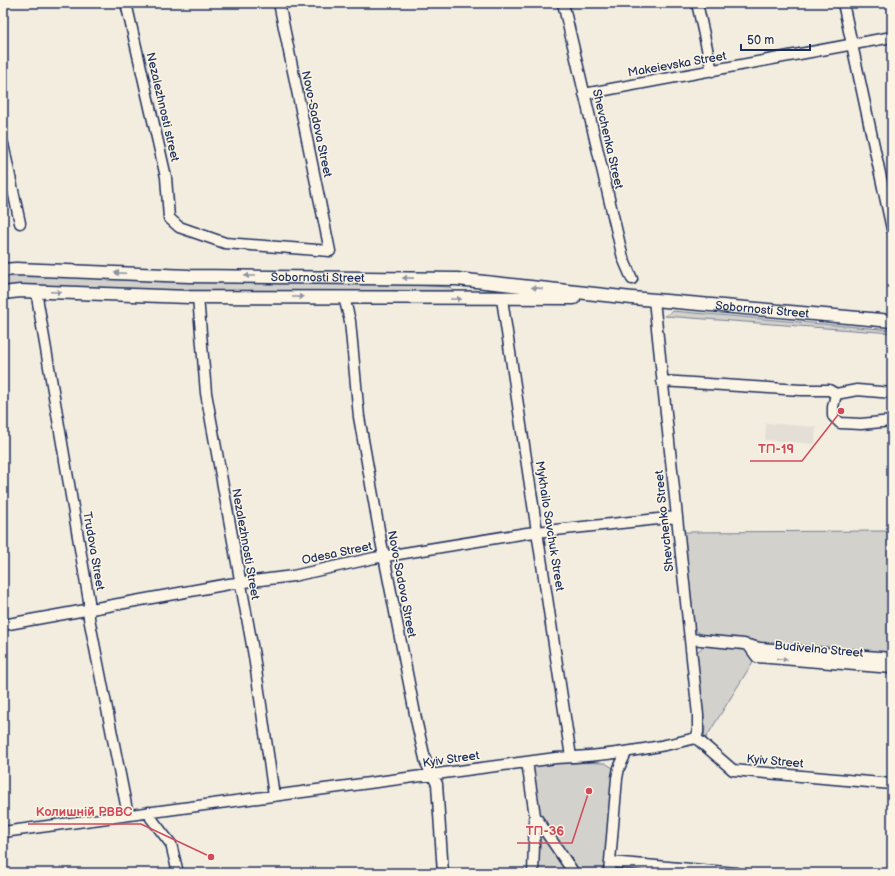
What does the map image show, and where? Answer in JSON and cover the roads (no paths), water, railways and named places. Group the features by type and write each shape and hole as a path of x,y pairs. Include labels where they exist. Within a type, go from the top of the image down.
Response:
{"main road":[{"name":"Sobornosti Street","path":"3,270 16,269 189,276 456,279 632,298 892,321"},
{"name":"Sobornosti Street","path":"3,292 36,291 198,297 502,299 632,298"}],"street":[{"name":"Nezalezhnosti street","path":"126,3 166,177 169,218 180,227 225,243 330,251"},
{"name":"Novo-Sadova Street","path":"279,3 330,251"},
{"name":"Shevchenka Street","path":"563,3 623,258 632,279"},
{"path":"697,3 712,71"},
{"path":"843,3 892,228"},
{"name":"Makeievska Street","path":"584,94 892,37"},
{"path":"3,144 20,223"},
{"name":"Trudova Street","path":"36,291 89,609 89,618 128,815"},
{"name":"Nezalezhnosti Street","path":"198,297 206,393 239,582 254,656 274,796"},
{"name":"Novo-Sadova Street","path":"344,297 350,321 359,417 384,557 426,763 437,784 443,873"},
{"name":"Mykhailo Savchuk Street","path":"502,299 571,757"},
{"name":"Shevchenko Street","path":"654,300 699,725 696,738"},
{"path":"662,381 801,390 829,390 836,394 857,390 892,393"},
{"path":"836,394 833,407 833,416 840,423 861,424 892,421"},
{"name":"Odesa Street","path":"3,625 239,582 294,576 384,557 538,533 677,517"},
{"name":"Budivelna Street","path":"690,639 744,644 749,646 892,658"},
{"name":"Budivelna Street","path":"749,646 757,657 892,668"},
{"name":"Kyiv Street","path":"3,832 432,774 571,757 626,753 696,738 733,770 892,784"},
{"path":"609,873 617,778 619,768 626,753"},
{"path":"527,762 535,816 533,873"},
{"path":"149,812 151,818 171,844 178,873"},
{"path":"535,816 574,873"},
{"path":"610,862 737,873"}],"place":[{"name":"ТП-19","path":"841,411"},
{"name":"ТП-36","path":"589,791"},
{"name":"Колишній РВВС","path":"211,857"}]}
